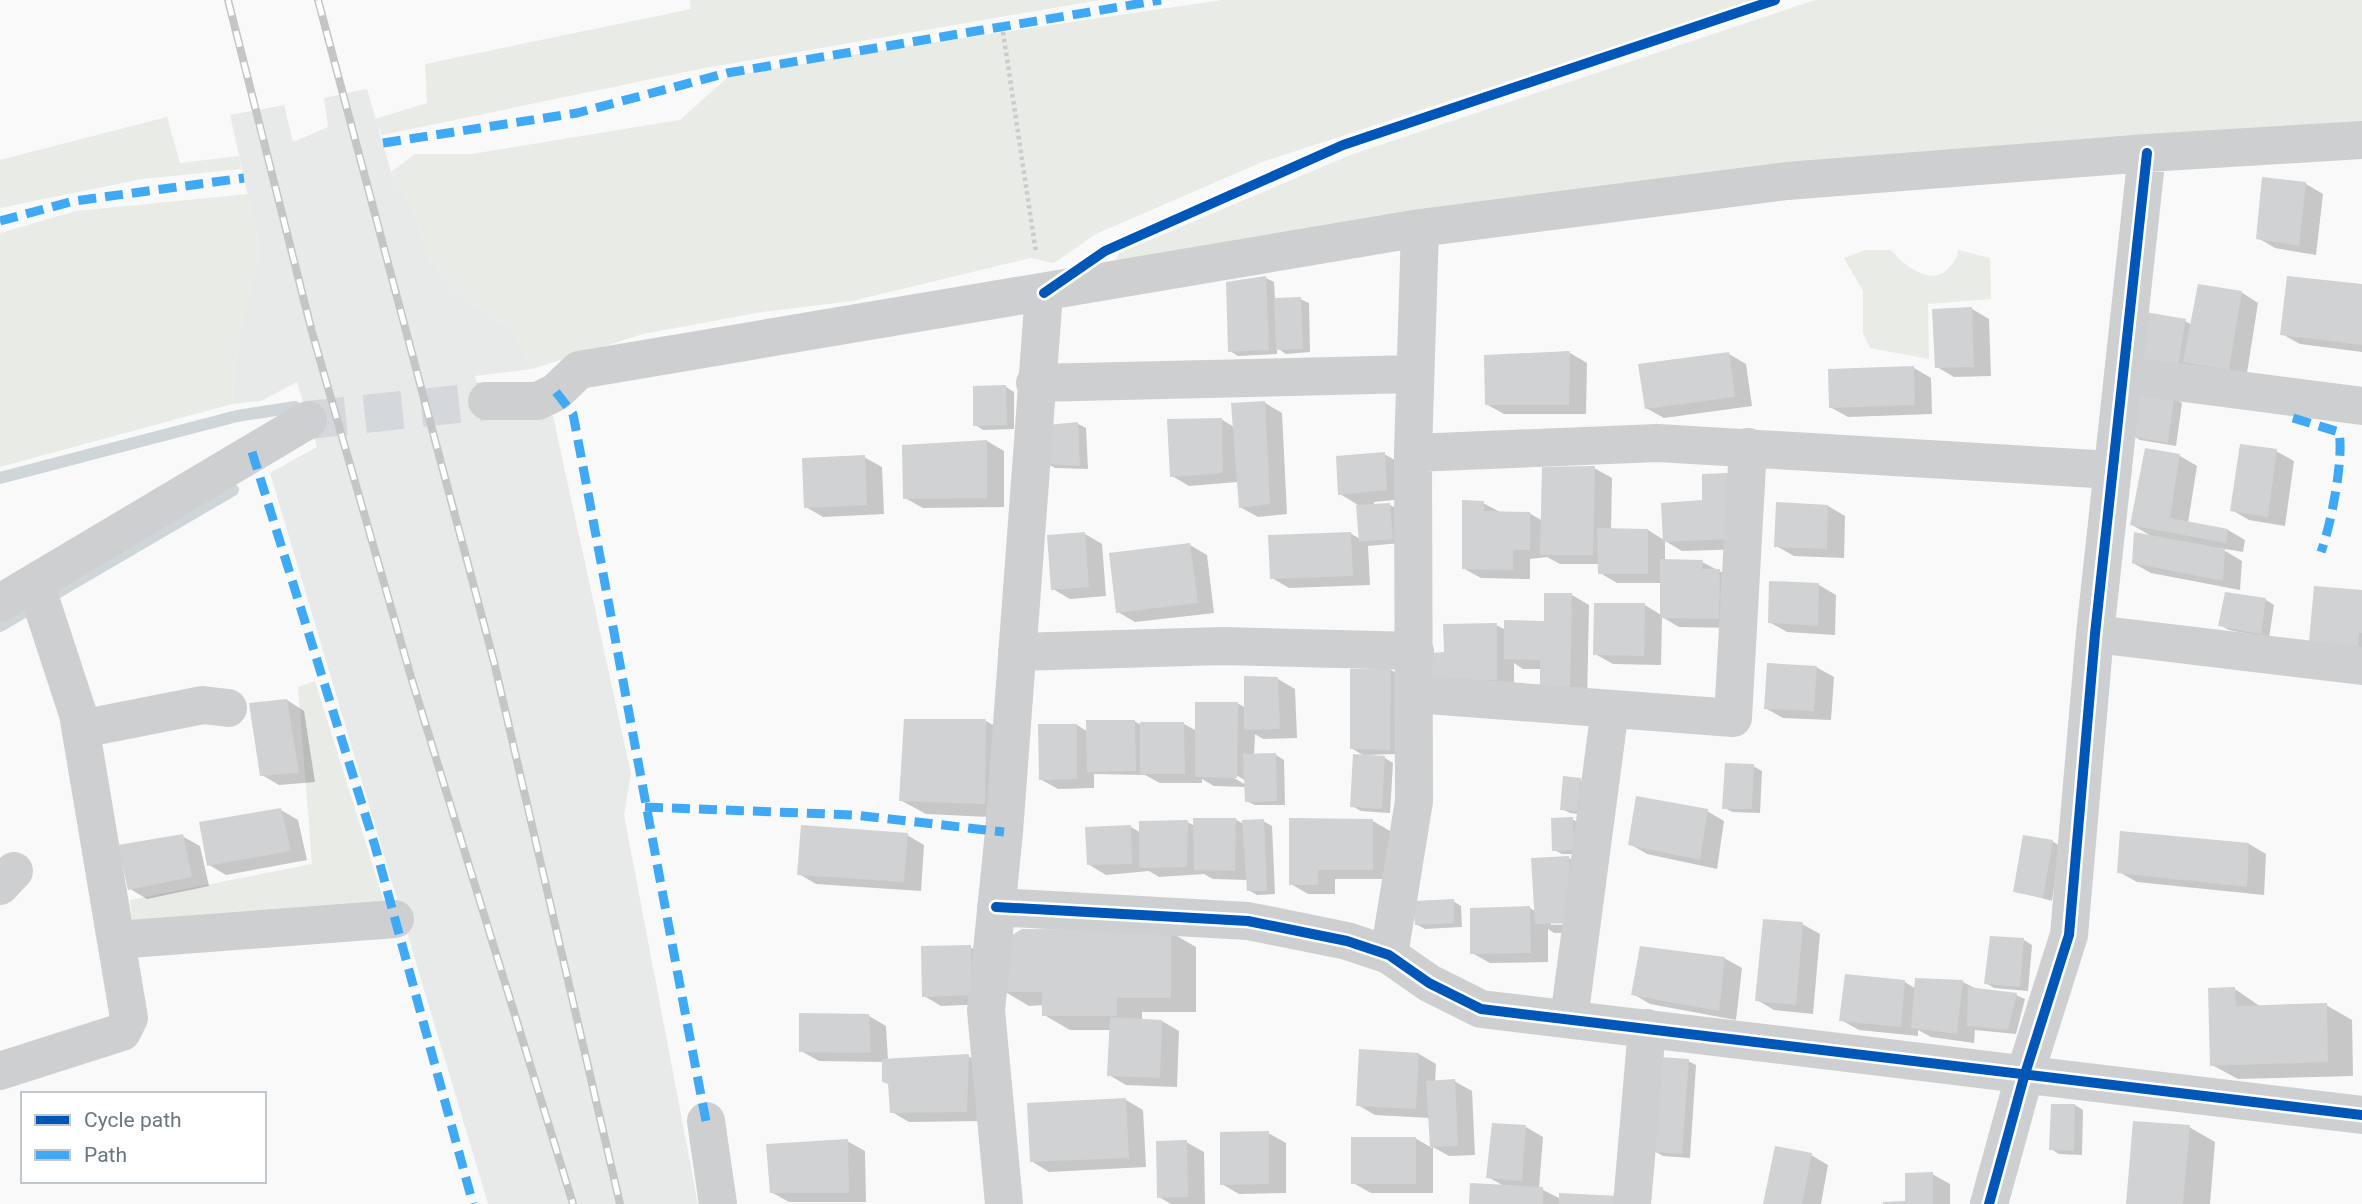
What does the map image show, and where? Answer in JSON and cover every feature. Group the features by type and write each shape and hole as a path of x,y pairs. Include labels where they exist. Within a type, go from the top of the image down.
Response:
{"street":[{"path":"487,401 538,401 556,392 579,370 1041,279 1787,181 2147,152 2362,140"},
{"path":"1989,1204 2024,1077 2069,935 2095,634 2147,152"},
{"path":"1389,955 1414,801 1413,453 1420,228"},
{"path":"1004,1204 986,1010 1017,652 1041,279"},
{"path":"1035,383 1415,374"},
{"path":"2123,375 2362,406"},
{"path":"0,603 308,420"},
{"path":"1413,453 1658,443 2113,470"},
{"path":"1415,694 1733,718 1748,447"},
{"path":"3,1065 122,1032 129,1018 81,729 35,583"},
{"path":"2095,634 2362,666"},
{"path":"1017,652 1223,646 1415,651"},
{"path":"81,729 203,705 228,708"},
{"path":"1569,1019 1609,709"},
{"path":"996,907 1248,921 1347,941 1389,955 1429,983 1481,1009 2024,1077 2362,1115"},
{"path":"116,940 395,919"},
{"path":"1632,1204 1647,1028"},
{"path":"706,1121 718,1204"}],"path":[{"path":"1002,25 1041,279"}],"shaded area":[{"path":"690,0 1100,0 705,68 382,135 375,119 427,103 425,64 691,9"},
{"path":"1222,0 1756,0 1262,162 1096,234 1054,263 1030,258 852,301 762,312 643,334 532,369 513,330 459,295 427,255 416,215 391,172 415,154 472,154 680,120 728,77 869,52"},
{"path":"1815,0 2362,0 2362,121 1116,260 1119,253 1353,154"},
{"path":"367,89 391,172 416,215 427,255 459,295 513,330 532,369 475,376 486,419 553,416 631,774 624,815 698,1204 488,1204 270,473 317,447 297,382 261,401 232,404 239,336 260,250 230,115 284,105 293,142 328,127 324,98"},
{"path":"167,117 180,163 239,156 241,169 142,179 0,208 0,160"},
{"path":"248,194 260,251 239,336 232,404 0,467 0,233 76,211"},
{"path":"1865,250 1891,250 1917,272 1933,276 1948,269 1956,259 1958,250 1990,258 1991,299 1928,304 1929,359 1870,348 1863,333 1863,291 1844,258"},
{"path":"315,681 387,911 133,931 130,900 312,864 298,687"}],"building":[{"path":"2262,177 2306,182 2299,246 2256,239"},
{"path":"1266,276 1269,350 1228,352 1226,282"},
{"path":"2287,276 2362,284 2362,345 2280,335"},
{"path":"2198,284 2242,291 2229,370 2183,362"},
{"path":"1301,297 1303,349 1276,350 1274,298"},
{"path":"1972,307 1974,367 1935,368 1932,309"},
{"path":"2145,312 2186,319 2178,365 2135,357"},
{"path":"1570,351 1569,405 1485,405 1484,355"},
{"path":"1729,352 1735,397 1645,409 1638,364"},
{"path":"1914,366 1915,405 1829,408 1828,369"},
{"path":"1006,385 1007,425 973,426 973,386"},
{"path":"2136,393 2174,397 2168,443 2130,436"},
{"path":"1265,401 1270,504 1239,508 1231,403"},
{"path":"1222,418 1223,473 1170,477 1167,419"},
{"path":"1078,422 1080,466 1045,464 1047,425"},
{"path":"987,440 987,498 903,499 902,445"},
{"path":"2240,444 2277,449 2268,517 2230,511"},
{"path":"2145,448 2180,454 2170,518 2228,529 2226,543 2130,525"},
{"path":"1385,452 1387,490 1338,495 1336,456"},
{"path":"865,455 867,505 804,508 802,458"},
{"path":"1595,466 1593,555 1540,555 1542,467"},
{"path":"1728,473 1729,539 1663,542 1661,503 1702,500 1702,474"},
{"path":"1462,500 1484,501 1484,511 1530,512 1530,550 1513,550 1513,570 1462,569"},
{"path":"1776,502 1828,505 1827,549 1774,547"},
{"path":"1390,503 1393,539 1359,542 1356,505"},
{"path":"1597,528 1648,529 1648,574 1598,574"},
{"path":"1085,532 1089,587 1051,590 1047,535"},
{"path":"1351,532 1353,576 1270,579 1268,535"},
{"path":"2134,532 2225,549 2223,581 2132,563"},
{"path":"1190,543 1198,603 1116,613 1109,553"},
{"path":"1660,559 1703,560 1702,569 1720,569 1719,619 1660,618"},
{"path":"1769,581 1819,583 1818,626 1768,623"},
{"path":"2314,586 2362,590 2362,633 2359,633 2358,646 2309,642"},
{"path":"2225,592 2266,598 2261,634 2218,626"},
{"path":"1544,593 1572,593 1570,695 1540,694 1540,660 1504,659 1504,620 1544,621"},
{"path":"1594,603 1645,603 1644,656 1593,655"},
{"path":"1497,623 1497,680 1432,681 1431,653 1444,652 1443,624"},
{"path":"1767,663 1817,666 1814,711 1764,709"},
{"path":"1350,669 1391,669 1390,750 1350,749"},
{"path":"1244,676 1278,677 1280,729 1244,730"},
{"path":"287,699 299,773 260,776 249,703"},
{"path":"1195,702 1238,702 1237,778 1195,777"},
{"path":"904,719 986,719 985,804 899,801"},
{"path":"1086,720 1135,720 1136,771 1087,772"},
{"path":"1140,722 1184,722 1185,774 1140,774"},
{"path":"1038,724 1077,724 1077,779 1039,780"},
{"path":"1276,753 1277,801 1245,802 1243,754"},
{"path":"1353,754 1385,756 1382,809 1350,807"},
{"path":"1725,763 1754,764 1752,809 1722,809"},
{"path":"1563,776 1581,778 1577,811 1560,810"},
{"path":"1636,796 1708,809 1700,860 1628,845"},
{"path":"281,808 291,851 207,866 199,822"},
{"path":"1573,817 1574,850 1552,851 1551,818"},
{"path":"1193,818 1236,818 1235,871 1194,870"},
{"path":"1289,818 1373,819 1373,870 1318,870 1318,885 1289,885"},
{"path":"1264,819 1267,891 1247,891 1242,820"},
{"path":"1188,820 1187,867 1139,868 1139,821"},
{"path":"801,825 908,833 904,882 797,875"},
{"path":"1131,825 1132,864 1087,865 1085,827"},
{"path":"2120,831 2249,843 2247,887 2117,873"},
{"path":"183,834 192,877 128,890 118,845"},
{"path":"2023,835 2053,840 2043,898 2013,892"},
{"path":"1569,856 1572,923 1535,924 1531,858"},
{"path":"1454,899 1454,923 1415,925 1413,901"},
{"path":"1530,906 1531,953 1470,954 1470,908"},
{"path":"1763,919 1803,922 1796,1005 1755,1001"},
{"path":"1022,929 1171,930 1171,998 1117,998 1117,1016 1042,1016 1042,992 1002,992 1002,941"},
{"path":"1990,936 2024,938 2020,987 1984,984"},
{"path":"971,945 971,995 922,997 921,946"},
{"path":"1640,946 1725,957 1719,1011 1631,995"},
{"path":"1845,974 1905,980 1901,1027 1839,1021"},
{"path":"1915,978 1963,980 1957,1034 1911,1028"},
{"path":"1968,987 2017,993 2008,1030 1967,1026"},
{"path":"2235,987 2236,1006 2327,1003 2328,1062 2210,1066 2208,988"},
{"path":"799,1013 869,1014 871,1053 799,1052"},
{"path":"1110,1017 1162,1020 1160,1078 1107,1076"},
{"path":"1359,1049 1419,1053 1416,1109 1356,1106"},
{"path":"969,1054 967,1112 890,1113 888,1084 882,1082 882,1059"},
{"path":"1660,1057 1689,1059 1682,1154 1653,1152"},
{"path":"1455,1079 1458,1146 1430,1147 1426,1081"},
{"path":"1126,1098 1129,1158 1030,1162 1027,1103"},
{"path":"2051,1104 2075,1104 2074,1151 2049,1150"},
{"path":"2133,1121 2190,1125 2183,1204 2126,1204"},
{"path":"1492,1123 1526,1125 1522,1181 1486,1178"},
{"path":"1269,1131 1269,1184 1220,1185 1220,1132"},
{"path":"1351,1137 1416,1137 1416,1184 1351,1184"},
{"path":"848,1139 849,1193 770,1193 766,1144"},
{"path":"1187,1140 1188,1197 1157,1198 1156,1141"},
{"path":"1775,1146 1812,1153 1802,1204 1763,1204"},
{"path":"1933,1172 1933,1204 1883,1204 1905,1201 1905,1173"},
{"path":"1470,1183 1543,1187 1543,1204 1469,1204"},
{"path":"1559,1193 1618,1196 1617,1204 1559,1204"}],"waterway":[{"path":"0,478 237,416 295,407"},
{"path":"0,626 233,490"}],"tunnel":[{"path":"308,420 487,401"}],"railway":[{"path":"228,0 312,332 411,677 573,1204"},
{"path":"318,0 494,662 620,1204"}],"marked path":[{"path":"383,143 577,113 727,73 1161,0"},
{"path":"0,221 74,201 244,178"},
{"path":"556,392 573,414 706,1121"},
{"path":"2293,418 2339,432 2340,458 2336,492 2321,552"},
{"path":"252,452 375,846 473,1204"},
{"path":"645,807 855,815 1004,832"}],"cycle path":[{"path":"1044,293 1105,251 1343,145 1775,0"},
{"path":"1989,1204 2024,1077 2069,935 2095,634 2147,153"},
{"path":"996,907 1248,921 1347,941 1389,955 1429,983 1481,1009 2362,1115"}]}
